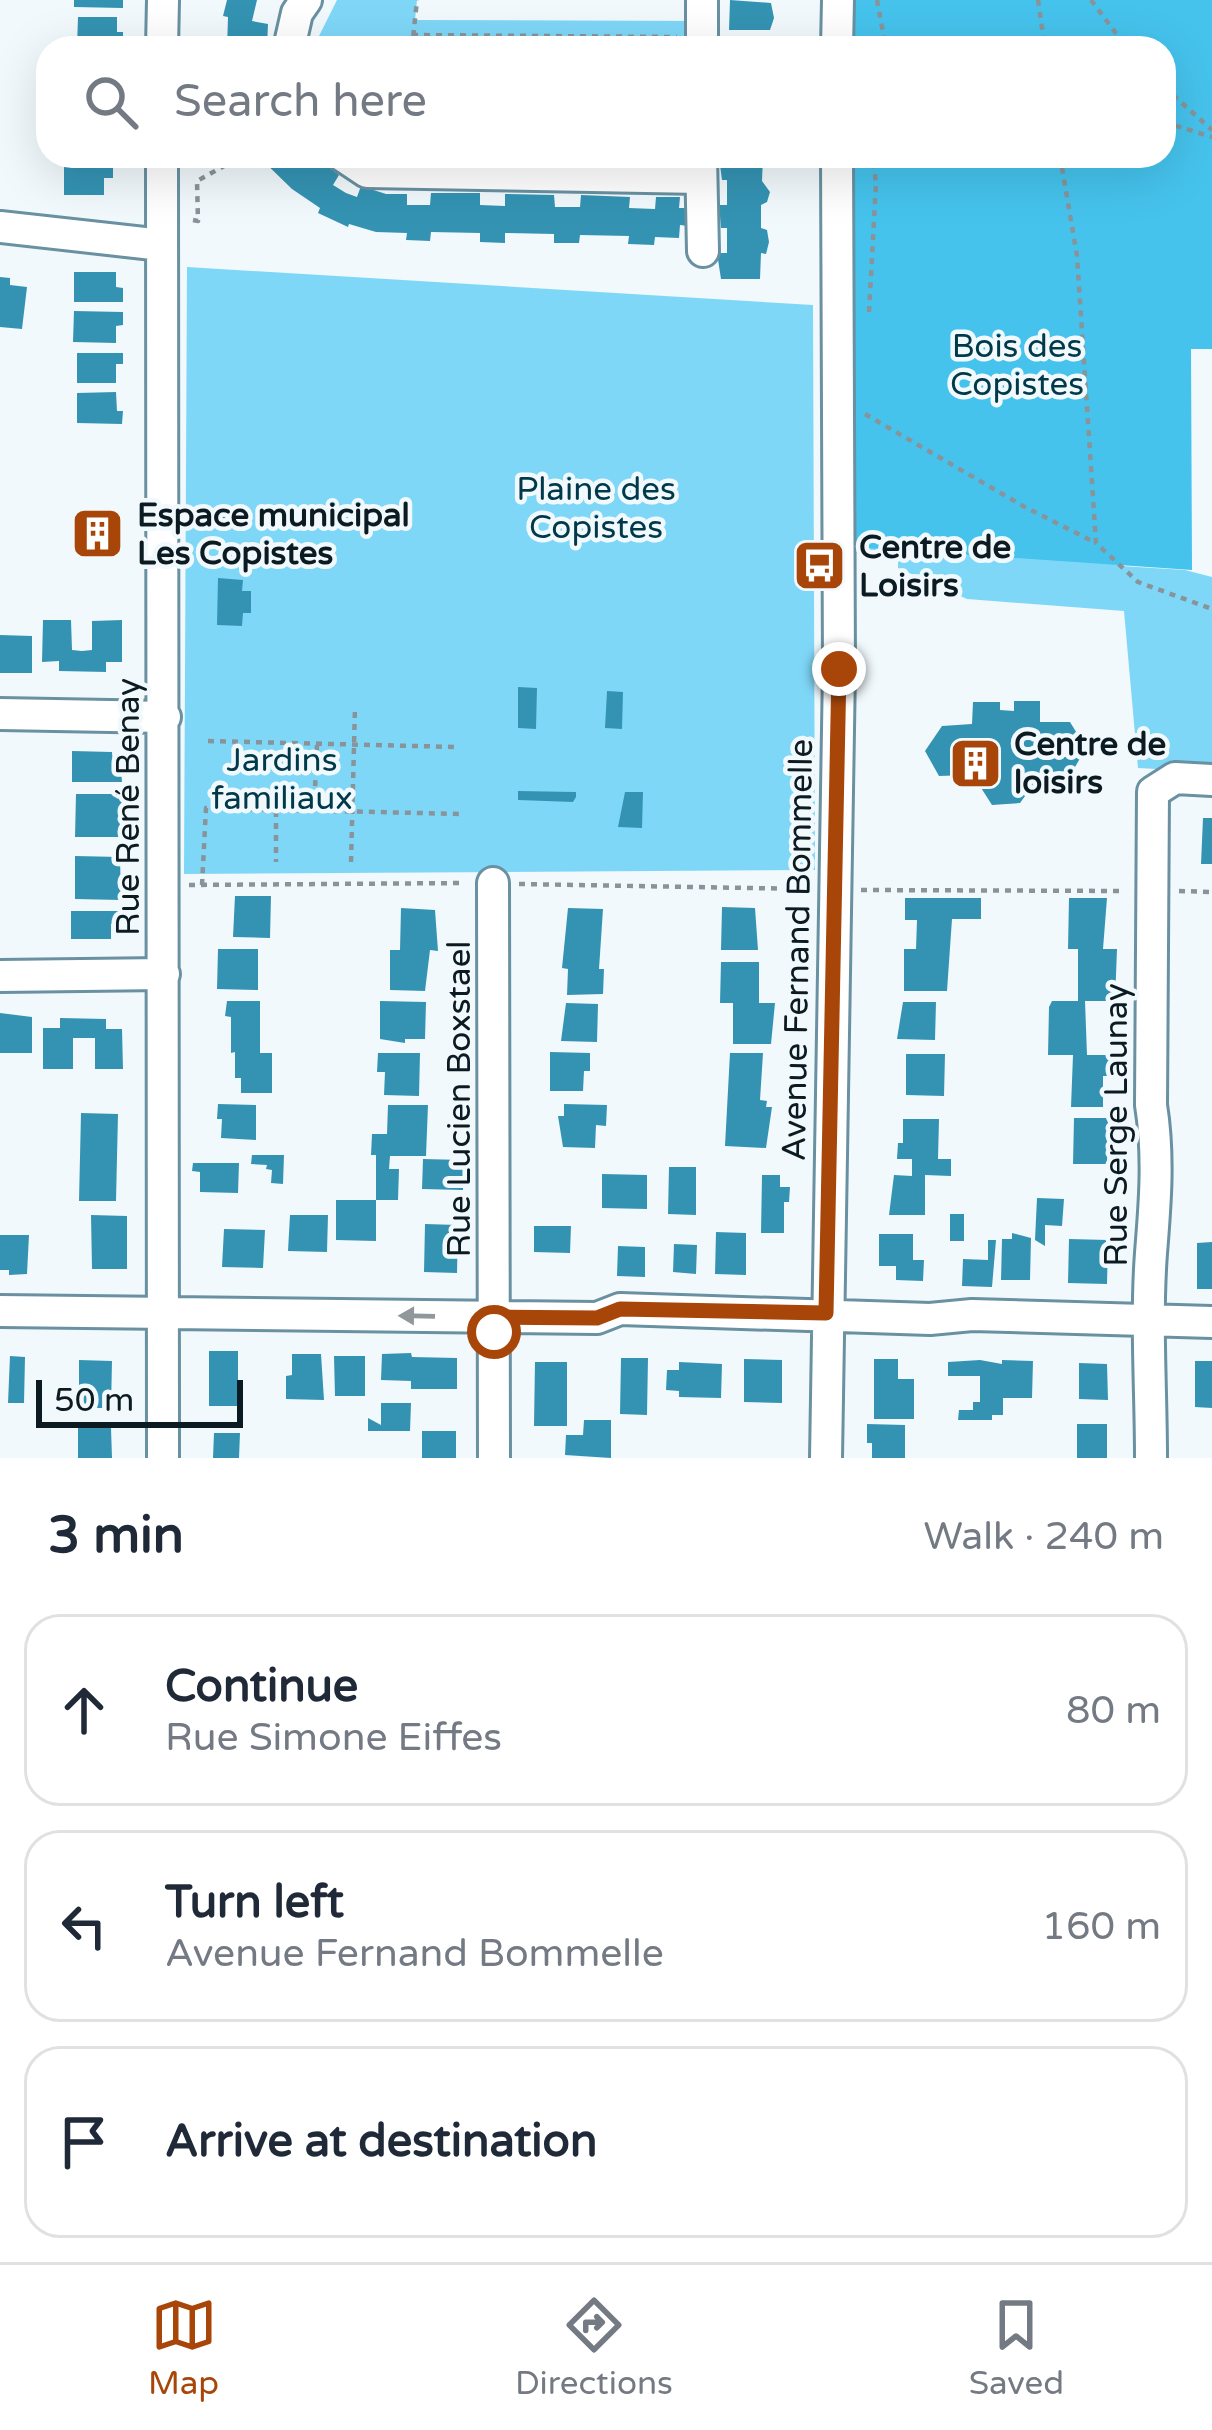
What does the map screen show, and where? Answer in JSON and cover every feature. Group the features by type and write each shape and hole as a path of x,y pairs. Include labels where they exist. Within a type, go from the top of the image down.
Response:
{"street":[{"path":"162,36 163,0"},
{"path":"292,36 306,0"},
{"path":"702,0 702,36"},
{"path":"837,36 838,0"},
{"name":"Rue René Benay","path":"162,168 163,1458"},
{"path":"361,168 367,172 634,168"},
{"path":"701,168 703,251"},
{"name":"Avenue Fernand Bommelle","path":"826,1458 836,890 837,168"},
{"path":"0,227 162,231"},
{"path":"0,713 165,717"},
{"name":"Rue Serge Launay","path":"1151,1458 1154,792 1175,778 1212,780"},
{"name":"Rue Lucien Boxstael","path":"494,883 494,1458"},
{"path":"0,976 164,974"},
{"path":"0,1311 597,1318 620,1309 1212,1322"}],"path":[{"path":"417,0 412,35 453,36"},
{"path":"877,0 884,36"},
{"path":"1038,0 1043,36"},
{"path":"1091,0 1118,36"},
{"path":"1176,99 1212,134"},
{"path":"1176,125 1212,134"},
{"path":"162,231 198,221 197,182 221,168"},
{"path":"868,323 874,168"},
{"path":"1062,168 1077,256 1096,543"},
{"path":"838,400 1096,543 1138,582 1212,609"},
{"path":"351,862 355,707"},
{"path":"208,741 456,747"},
{"path":"314,810 317,745"},
{"path":"202,885 206,808 461,814"},
{"path":"276,811 276,862"},
{"path":"165,885 494,883 1155,891"}],"green space":[{"path":"337,0 417,0 415,20 702,21 702,36 319,36"},
{"name":"Bois des Copistes","path":"843,0 1212,0 1212,349 1191,349 1192,570 839,546 842,168 1176,168 1176,36 842,36"},
{"name":"Plaine des Copistes","path":"187,267 813,305 815,870 184,874"},
{"name":"Bois des Copistes","path":"845,411 1096,543 1121,566 1185,570 1212,577 1212,772 1138,768 1124,611 967,599 898,568 898,558 845,552"}],"building":[{"path":"74,0 123,0 123,8 74,7"},
{"path":"227,0 257,0 252,21 268,24 268,36 227,36 228,17 223,16"},
{"path":"730,0 771,3 770,30 729,30"},
{"path":"78,17 117,17 117,32 123,32 123,36 77,36"},
{"path":"64,168 113,168 113,178 104,178 104,195 64,195"},
{"path":"270,168 330,168 339,175 333,185 346,193 357,197 361,186 407,194 407,205 430,205 431,193 480,193 480,205 505,206 505,194 554,195 555,207 580,207 581,195 630,197 629,208 655,209 656,197 680,197 679,208 689,208 688,226 680,225 679,238 655,237 654,245 628,244 629,236 580,235 579,243 554,243 554,234 505,233 505,243 480,242 480,233 431,232 430,241 406,240 407,233 348,227 318,213 320,208"},
{"path":"720,168 763,168 762,181 770,192 761,205 761,228 767,230 769,242 766,254 761,253 760,279 721,279 717,253 727,253 727,228 721,228 719,205 727,205 727,180 722,180"},
{"path":"74,272 116,272 123,302 74,302"},
{"path":"0,277 10,278 10,285 27,287 22,329 0,327"},
{"path":"74,311 123,312 123,325 116,326 116,343 73,342"},
{"path":"77,353 123,353 123,364 116,364 116,383 77,383"},
{"path":"116,392 122,424 77,423 77,393"},
{"path":"198,510 246,513 245,530 197,526"},
{"name":"Espace municipal Les Copistes","path":"80,516 116,516 116,552 79,552"},
{"path":"218,578 243,580 242,591 251,591 251,613 243,613 242,626 217,625"},
{"path":"43,620 71,620 72,650 82,651 92,650 92,621 122,620 122,662 106,662 106,672 59,671 59,661 42,662"},
{"path":"0,635 32,636 32,673 0,673"},
{"path":"518,687 537,688 536,729 518,728"},
{"path":"607,691 623,692 622,729 605,728"},
{"name":"Centre de loisirs","path":"1014,701 1040,701 1040,722 1070,722 1086,748 1071,774 1041,774 1020,803 992,805 976,780 967,775 939,776 925,751 942,726 972,724 973,702 1000,702 1000,710 1014,711"},
{"path":"72,751 112,752 113,768 121,768 122,782 72,782"},
{"path":"518,791 576,792 576,797 573,802 518,800"},
{"path":"625,792 643,792 642,828 618,827"},
{"path":"76,794 122,794 122,837 75,837"},
{"path":"1203,818 1212,818 1212,864 1201,864"},
{"path":"75,856 120,857 121,900 75,899"},
{"path":"235,896 271,896 270,938 233,937"},
{"path":"905,898 981,898 981,919 952,919 947,991 904,991 904,949 916,949 917,920 905,920"},
{"path":"1069,898 1107,898 1103,949 1117,949 1115,1001 1085,1001 1087,1055 1109,1055 1103,1107 1071,1107 1073,1055 1048,1055 1052,1001 1078,1001 1078,949 1068,949"},
{"path":"722,907 755,908 758,950 721,950"},
{"path":"401,908 435,910 438,951 430,950 425,991 390,990 390,950 400,950"},
{"path":"568,908 603,909 599,969 604,969 603,994 567,995 568,969 562,968"},
{"path":"71,911 121,911 120,924 111,924 111,939 71,939"},
{"path":"218,949 258,949 258,990 217,989"},
{"path":"721,962 759,962 759,1003 775,1003 771,1044 733,1044 733,1003 720,1003"},
{"path":"227,1001 260,1001 260,1053 272,1053 272,1093 241,1093 241,1078 235,1078 235,1052 231,1053 231,1017 225,1016"},
{"path":"380,1001 426,1002 425,1039 405,1039 405,1043 380,1039"},
{"path":"903,1002 936,1002 935,1040 897,1039"},
{"path":"566,1003 598,1004 597,1042 561,1041"},
{"path":"0,1013 32,1017 32,1053 0,1053"},
{"path":"60,1018 106,1019 106,1029 122,1029 123,1069 95,1069 95,1038 73,1038 73,1069 43,1069 43,1028 60,1028"},
{"path":"550,1052 590,1053 583,1091 550,1091"},
{"path":"378,1053 420,1053 419,1096 384,1095 385,1072 377,1072"},
{"path":"730,1053 763,1053 760,1100 772,1107 766,1148 725,1146"},
{"path":"906,1054 945,1054 944,1096 906,1095"},
{"path":"218,1104 256,1105 256,1140 221,1138"},
{"path":"564,1104 607,1105 606,1126 596,1125 595,1148 563,1147 558,1116 564,1116"},
{"path":"388,1105 428,1105 426,1156 390,1156 389,1169 399,1169 398,1200 376,1200 372,1134 387,1134"},
{"path":"81,1113 118,1114 116,1201 79,1201"},
{"path":"1074,1118 1108,1118 1107,1164 1073,1164"},
{"path":"903,1119 939,1119 938,1159 951,1159 951,1176 925,1175 925,1215 889,1215 894,1175 912,1176 912,1159 897,1159"},
{"path":"252,1155 284,1155 283,1184 271,1183 272,1170 251,1164"},
{"path":"423,1159 463,1160 463,1190 422,1189"},
{"path":"193,1163 239,1163 238,1193 200,1192 200,1172 192,1171"},
{"path":"669,1167 696,1167 696,1215 668,1214"},
{"path":"602,1174 647,1175 647,1209 602,1208"},
{"path":"762,1175 780,1175 780,1187 790,1187 789,1202 784,1202 784,1233 761,1233"},
{"path":"1037,1198 1064,1199 1062,1226 1045,1225 1045,1246 1035,1240"},
{"path":"336,1200 376,1200 376,1241 336,1240"},
{"path":"950,1214 964,1214 964,1241 950,1241"},
{"path":"91,1215 127,1216 127,1269 92,1269"},
{"path":"290,1215 328,1215 327,1252 288,1251"},
{"path":"425,1224 458,1225 457,1273 424,1272"},
{"path":"534,1226 571,1226 570,1253 534,1252"},
{"path":"224,1229 265,1230 263,1268 222,1267"},
{"path":"716,1232 746,1233 746,1275 715,1274"},
{"path":"1012,1233 1031,1238 1030,1280 1001,1280 1002,1239 1012,1239"},
{"path":"879,1234 913,1234 913,1260 924,1260 923,1281 896,1280 896,1266 879,1266"},
{"path":"0,1235 29,1235 27,1274 9,1275 9,1270 0,1270"},
{"path":"1069,1239 1108,1240 1107,1284 1068,1283"},
{"path":"988,1240 996,1240 992,1287 962,1286 963,1259 988,1260"},
{"path":"1212,1242 1212,1289 1197,1289 1197,1243"},
{"path":"674,1244 697,1245 696,1274 673,1272"},
{"path":"618,1246 645,1247 645,1277 617,1276"},
{"path":"209,1351 238,1351 238,1406 209,1406"},
{"path":"411,1353 412,1357 457,1358 457,1389 411,1389 411,1381 381,1380 382,1354"},
{"path":"292,1354 321,1354 324,1400 286,1399"},
{"path":"10,1356 25,1357 24,1403 8,1403"},
{"path":"334,1356 365,1356 365,1396 335,1396"},
{"path":"621,1358 648,1358 647,1415 620,1414"},
{"path":"744,1359 782,1360 782,1403 744,1402"},
{"path":"874,1359 898,1359 898,1379 914,1379 914,1419 874,1419"},
{"path":"79,1360 112,1361 111,1408 79,1408"},
{"path":"1033,1361 1032,1398 1003,1398 1003,1415 992,1415 992,1420 958,1420 959,1410 973,1410 973,1402 980,1402 980,1376 948,1376 948,1362"},
{"path":"1195,1361 1212,1361 1212,1408 1195,1407"},
{"path":"535,1362 567,1362 567,1426 534,1426"},
{"path":"679,1362 722,1364 721,1398 679,1397 679,1391 666,1390 667,1370 679,1370"},
{"path":"1079,1363 1107,1364 1108,1400 1079,1399"},
{"path":"381,1403 411,1403 410,1431 368,1431 368,1418 381,1425"},
{"path":"584,1420 611,1420 611,1458 565,1455 566,1435 583,1435"},
{"path":"867,1424 905,1425 905,1458 872,1458"},
{"path":"1077,1424 1107,1424 1107,1458 1077,1458"},
{"path":"78,1428 111,1428 112,1458 78,1458"},
{"path":"422,1431 456,1431 456,1458 422,1458"},
{"path":"214,1433 240,1433 239,1458 213,1458"}],"place":[{"name":"Espace municipal Les Copistes","path":"98,534"},
{"name":"Centre de Loisirs","path":"820,566"},
{"name":"Centre de loisirs","path":"975,763"}],"route":[{"path":"494,1332 494,1317 597,1318 620,1309 826,1313 839,669"}],"park label":[{"name":"Jardins familiaux","path":"282,779"}]}
